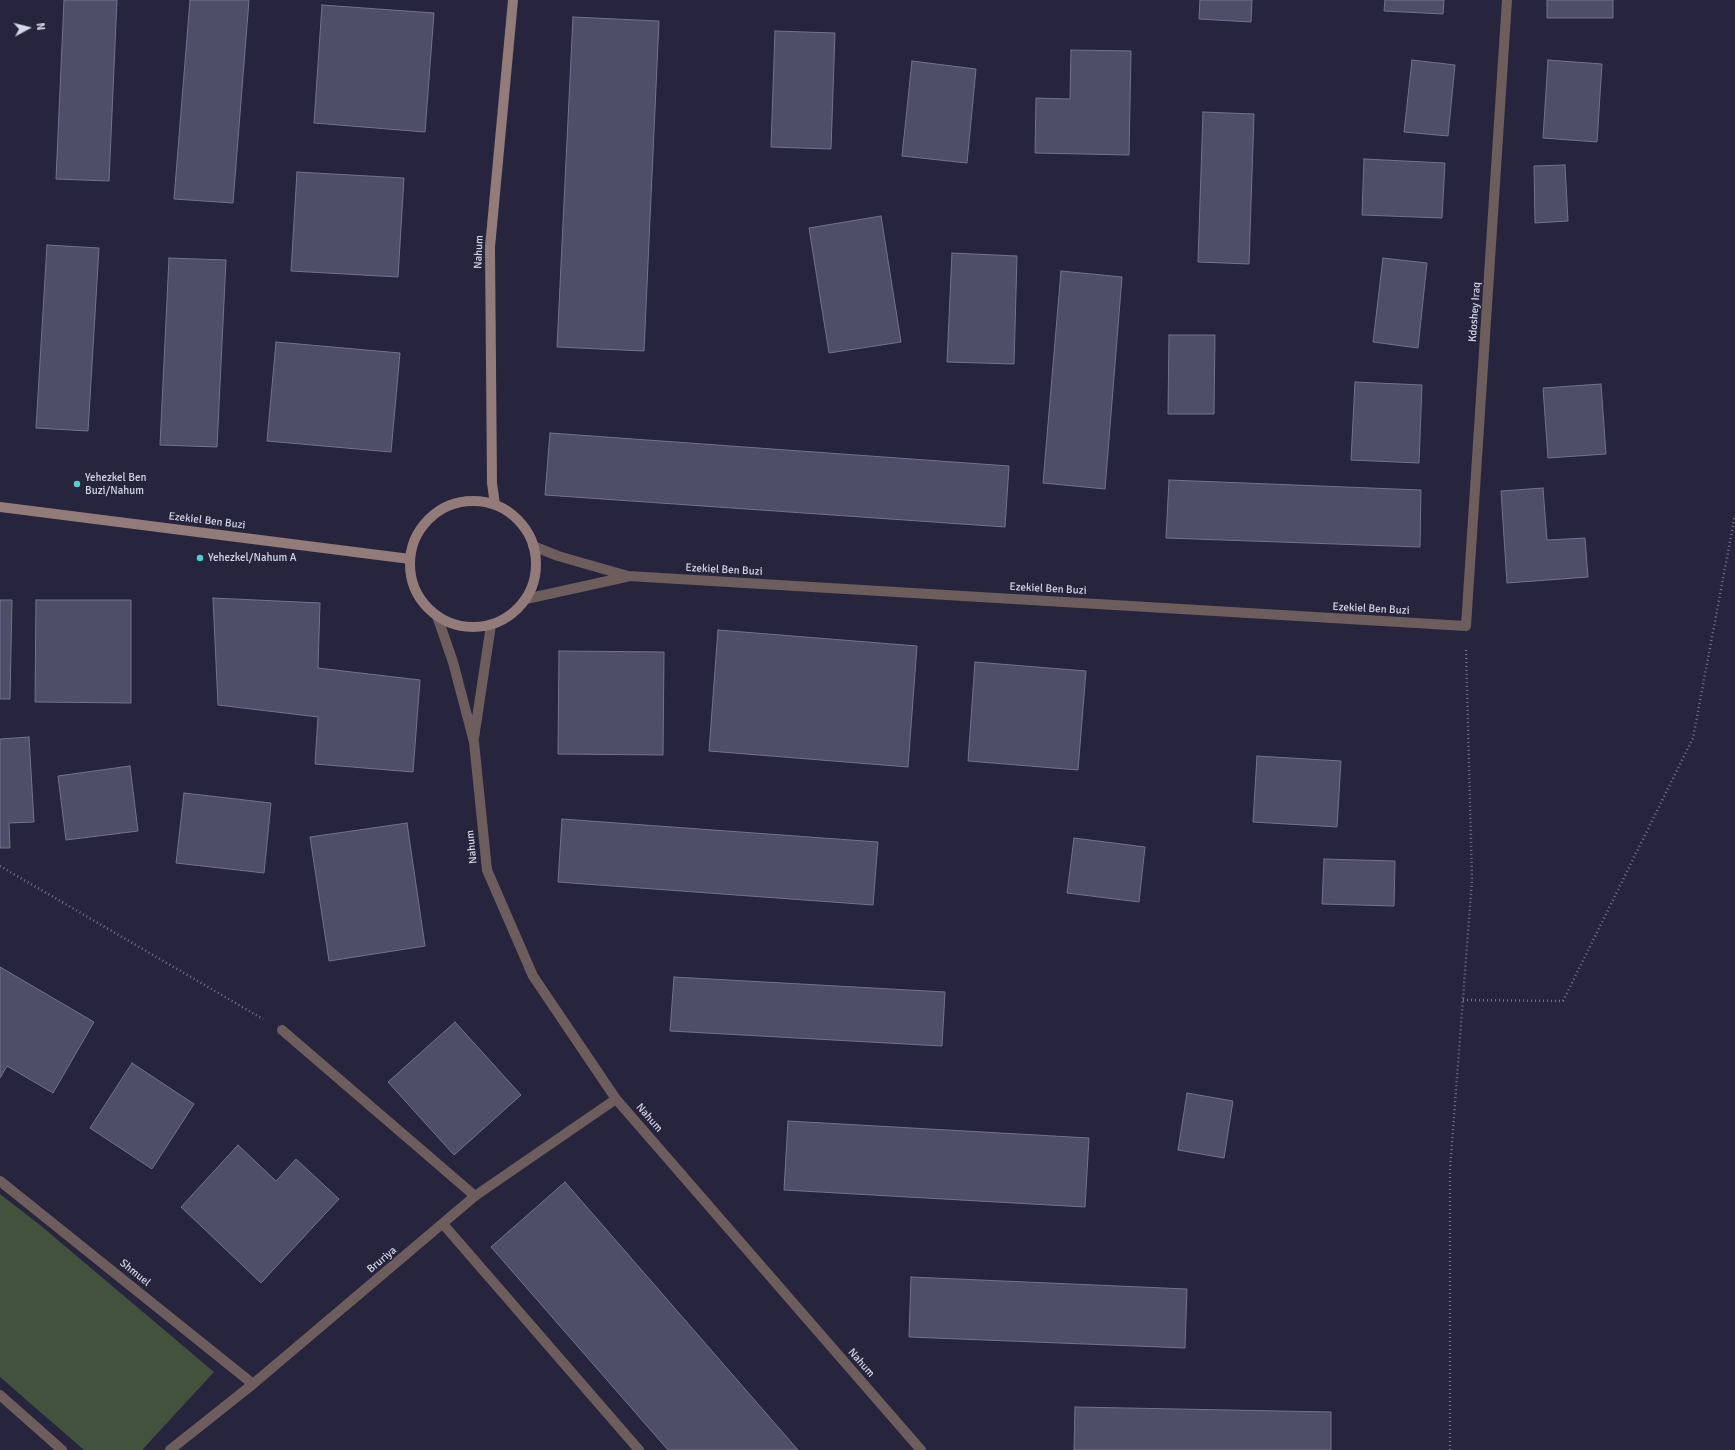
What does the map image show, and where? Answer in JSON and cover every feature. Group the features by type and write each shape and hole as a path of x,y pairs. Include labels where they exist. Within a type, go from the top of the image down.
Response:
{"street":[{"name":"Nahum","path":"495,505 492,483 490,247 513,0"},
{"name":"Kdoshey Iraq","path":"1466,626 1507,0"},
{"path":"476,501 495,505 508,511 528,532 533,546 536,573 532,587 526,599 516,610 504,619 491,625 472,627 454,625 437,616 425,605 416,591 411,576 410,559 414,540 425,524 439,511 457,503 476,501"},
{"name":"Ezekiel Ben Buzi","path":"0,507 410,559"},
{"name":"Ezekiel Ben Buzi","path":"533,546 558,556 628,576 1466,626"},
{"name":"Ezekiel Ben Buzi","path":"526,599 628,576"},
{"name":"Nahum","path":"437,616 453,662 474,742 487,870 533,976 616,1099 920,1450"},
{"name":"Nahum","path":"474,742 491,625"},
{"path":"282,1030 475,1196"},
{"name":"Bruriya","path":"170,1450 253,1384 444,1224 475,1196 616,1099"},
{"name":"Shmuel","path":"0,1181 253,1384"},
{"path":"444,1224 639,1450"},
{"path":"0,1395 62,1450"}],"path":[{"path":"1463,1000 1563,1001 1693,738 1735,515"},
{"path":"1450,1450 1450,1169 1472,880 1466,626"},
{"path":"0,866 282,1030"}],"green space":[{"path":"0,1194 40,1225 214,1372 142,1450 84,1450 0,1377"}],"building":[{"path":"64,0 117,0 109,181 56,179"},
{"path":"190,0 249,0 233,203 174,199"},
{"path":"1200,0 1252,0 1251,22 1199,19"},
{"path":"1385,0 1444,0 1443,14 1384,11"},
{"path":"1547,0 1613,0 1613,18 1547,18"},
{"path":"322,5 434,13 425,132 314,123"},
{"path":"573,17 659,21 644,351 557,347"},
{"path":"775,31 835,33 831,149 771,147"},
{"path":"1071,50 1131,51 1129,155 1035,153 1036,98 1070,99"},
{"path":"1412,60 1455,65 1448,136 1404,132"},
{"path":"1548,60 1602,64 1597,142 1543,138"},
{"path":"912,61 976,69 967,163 902,156"},
{"path":"1203,112 1254,114 1249,264 1198,262"},
{"path":"1364,159 1445,163 1442,218 1362,215"},
{"path":"1565,165 1568,221 1535,223 1534,166"},
{"path":"297,172 404,178 398,277 291,271"},
{"path":"881,216 901,342 829,353 809,228"},
{"path":"47,245 99,248 88,431 36,428"},
{"path":"952,253 1017,256 1014,364 947,362"},
{"path":"169,258 226,260 217,447 160,445"},
{"path":"1383,258 1427,263 1418,348 1373,342"},
{"path":"1061,271 1122,277 1105,489 1043,483"},
{"path":"1169,335 1215,335 1214,414 1168,414"},
{"path":"276,342 400,353 391,452 267,441"},
{"path":"1355,382 1422,385 1419,463 1351,460"},
{"path":"1601,384 1606,454 1548,458 1543,388"},
{"path":"550,433 1009,466 1005,527 545,495"},
{"path":"1169,480 1421,490 1420,547 1166,538"},
{"path":"1543,488 1547,540 1585,538 1588,577 1507,583 1501,491"},
{"path":"213,598 320,603 318,668 420,680 413,772 315,764 318,717 218,705"},
{"path":"0,600 12,600 10,699 0,699"},
{"path":"36,600 131,600 131,703 35,702"},
{"path":"718,630 917,646 908,767 709,751"},
{"path":"559,651 664,652 663,755 558,754"},
{"path":"975,662 1086,671 1078,770 968,761"},
{"path":"29,737 34,822 9,823 10,848 0,848 0,739"},
{"path":"1257,756 1341,761 1337,827 1253,822"},
{"path":"130,766 138,831 66,840 58,776"},
{"path":"184,793 271,803 264,873 176,863"},
{"path":"562,819 878,842 873,905 558,882"},
{"path":"407,823 425,946 329,961 310,837"},
{"path":"1074,838 1145,847 1139,902 1067,893"},
{"path":"1324,859 1395,861 1394,906 1322,904"},
{"path":"0,967 94,1022 53,1093 7,1066 0,1078"},
{"path":"674,977 945,992 942,1046 670,1031"},
{"path":"455,1022 521,1095 454,1155 388,1082"},
{"path":"132,1063 194,1104 152,1169 90,1128"},
{"path":"1187,1093 1233,1101 1224,1158 1178,1150"},
{"path":"788,1121 1089,1138 1085,1207 784,1190"},
{"path":"238,1145 276,1181 296,1159 339,1199 261,1283 181,1207"},
{"path":"565,1182 798,1450 668,1450 491,1247"},
{"path":"911,1277 1187,1289 1185,1348 909,1337"},
{"path":"1075,1407 1331,1412 1331,1450 1074,1450"}],"place":[{"name":"Yehezkel Ben Buzi/Nahum","path":"77,484"},
{"name":"Yehezkel/Nahum A","path":"200,558"}]}
